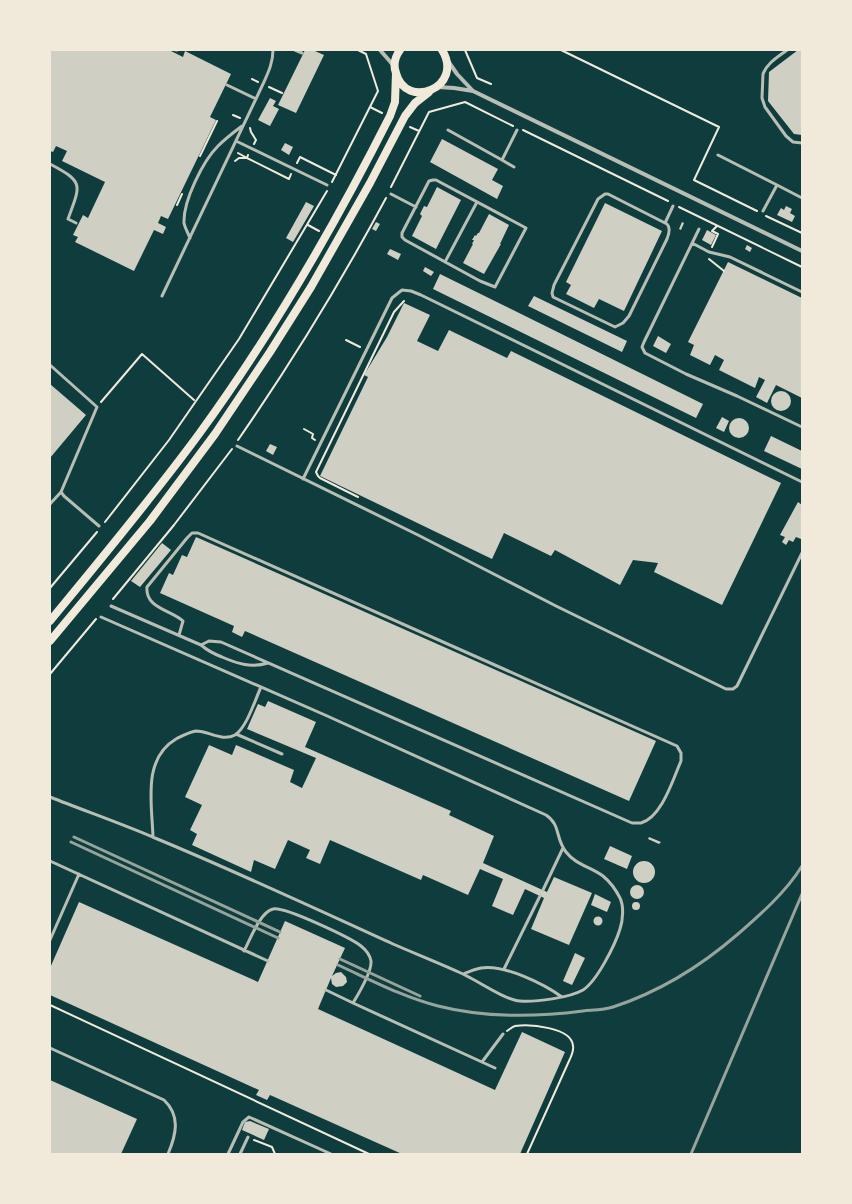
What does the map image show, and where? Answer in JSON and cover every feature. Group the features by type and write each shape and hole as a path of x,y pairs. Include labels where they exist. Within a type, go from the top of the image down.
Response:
{"main road":[{"path":"50,620 127,528 177,464 214,414 279,315 328,233 390,116 395,102 396,58 400,50"},
{"path":"50,641 150,521 215,434 270,352 305,296 364,193 405,116 428,92 441,83 446,74 447,60 442,50"},
{"path":"395,70 400,83 408,90 428,92"}],"street":[{"path":"380,50 395,70"},
{"path":"447,60 457,74 473,91"},
{"path":"437,87 473,91 802,251"}],"lane":[{"path":"162,296 263,84 270,68 273,50"},
{"path":"295,50 302,53"},
{"path":"787,50 769,64 763,74 763,103 786,136 792,142 802,143"},
{"path":"227,85 256,99"},
{"path":"190,238 184,225 188,202 197,178 218,146 244,125"},
{"path":"448,130 514,166"},
{"path":"502,160 517,130"},
{"path":"236,141 327,186"},
{"path":"718,155 802,198"},
{"path":"50,164 74,179 78,185 77,194 68,219 76,223"},
{"path":"436,180 477,202 526,228 495,287 404,240 402,237 402,233 430,182 436,180"},
{"path":"763,211 777,185"},
{"path":"391,194 416,207"},
{"path":"608,194 665,222 669,226 667,239 629,316 623,323 615,327 553,296 552,293 554,285 598,199 601,196 608,194"},
{"path":"445,262 477,202"},
{"path":"665,222 672,206"},
{"path":"699,229 644,342 642,347 645,353 686,374 802,427"},
{"path":"692,243 709,252 730,258 802,292"},
{"path":"303,479 392,298 402,290 411,291 421,295 802,482"},
{"path":"50,365 98,407 61,492 50,504"},
{"path":"236,446 726,689 733,689 737,686 802,553"},
{"path":"61,492 99,526"},
{"path":"179,635 183,621 178,616 151,602 146,592 147,587 192,533 198,533 677,746 681,752 681,761 659,809 649,819 640,823 632,823 221,642 210,641 201,645"},
{"path":"111,606 201,645 207,651 237,664 258,666 268,662"},
{"path":"50,797 153,837 280,892 430,961 463,974 503,995 518,1001 562,997 583,990 591,983 600,971 620,929 622,913 621,899 603,876 575,861 564,848 558,837 556,825 546,815 325,714 100,617"},
{"path":"153,837 151,779 156,759 173,741 186,734 197,731 225,738 236,734 245,723 260,687"},
{"path":"236,734 282,754"},
{"path":"543,890 564,848"},
{"path":"50,860 268,961"},
{"path":"50,940 79,874"},
{"path":"504,969 540,896"},
{"path":"244,951 258,922 268,911 273,908 286,911 350,938 367,952 371,960 369,972 354,1003"},
{"path":"463,974 482,968 504,969 552,990 562,997"},
{"path":"326,990 495,1068"},
{"path":"482,1062 503,1034"},
{"path":"50,1048 164,1100 171,1106 176,1129 174,1141 168,1154"},
{"path":"228,1154 243,1122 249,1118 331,1154"},
{"path":"240,1154 248,1137"}],"path":[{"path":"50,588 132,489 192,408 239,339 308,225 336,175 378,91 366,54 358,50"},
{"path":"465,50 477,78 492,84"},
{"path":"561,50 719,127 694,180 802,233"},
{"path":"263,84 282,93"},
{"path":"237,441 299,349 342,278 389,192 429,112 465,102 802,267"},
{"path":"247,158 256,140 251,132 251,123"},
{"path":"300,157 336,175"},
{"path":"234,162 240,158 247,158 289,178"},
{"path":"308,225 319,231"},
{"path":"358,497 320,478 316,472 394,312 404,301"},
{"path":"98,407 106,395 142,354 194,400"},
{"path":"111,601 174,525 236,446"},
{"path":"50,674 100,617"},
{"path":"50,1005 370,1154"},
{"path":"503,1034 513,1026 543,1027 559,1031 569,1037 573,1045 569,1061 527,1154"}],"building":[{"path":"50,50 169,50 183,57 185,51 231,74 210,117 216,120 168,219 161,216 158,223 166,227 163,234 154,230 134,271 75,242 78,237 73,235 83,215 88,218 105,182 62,161 67,151 56,146 53,152 50,151"},
{"path":"305,50 316,50 315,51 324,55 296,113 278,105"},
{"path":"798,50 802,50 802,135 794,134 768,101 769,72"},
{"path":"270,98 276,101 273,106 279,109 270,126 258,120"},
{"path":"442,139 498,169 492,180 503,186 497,199 430,162"},
{"path":"285,143 293,147 289,155 281,150"},
{"path":"437,187 461,200 436,249 412,236 422,216 420,214 424,206 427,207"},
{"path":"306,202 314,206 293,242 286,238"},
{"path":"605,203 662,231 624,311 599,299 594,308 566,294 571,285 566,282"},
{"path":"786,206 792,209 790,213 795,216 792,222 777,215 781,208 784,210"},
{"path":"489,214 509,225 501,244 484,274 463,263 473,244 474,240 472,240 475,235 476,236 479,233"},
{"path":"376,222 380,224 376,231 372,229"},
{"path":"682,222 684,223 681,230 679,229"},
{"path":"707,230 716,235 711,245 702,240"},
{"path":"747,245 752,248 750,252 745,249"},
{"path":"390,249 401,254 398,260 387,254"},
{"path":"728,262 802,298 802,398 776,385 767,403 756,397 765,380 759,377 755,388 719,370 724,360 715,355 710,365 690,355 694,345 688,342"},
{"path":"425,267 434,272 431,276 423,271"},
{"path":"440,274 703,404 696,418 433,289"},
{"path":"534,296 627,341 622,352 528,306"},
{"path":"404,303 430,315 417,341 438,351 449,330 507,358 511,351 781,483 722,605 654,572 658,563 633,560 620,585 555,550 551,556 504,533 492,559 320,476 368,377 364,375 387,337"},
{"path":"658,336 671,344 666,353 653,346"},
{"path":"50,384 86,415 50,458"},
{"path":"781,391 788,394 791,401 788,408 781,411 774,408 771,401 774,394"},
{"path":"722,417 729,421 724,432 716,428"},
{"path":"739,418 746,421 749,428 746,435 739,438 732,435 729,428 732,421"},
{"path":"771,436 802,451 802,469 764,451"},
{"path":"270,444 277,447 273,455 266,451"},
{"path":"798,502 802,505 802,537 801,539 796,537 793,542 789,540 786,545 782,542 785,537 780,535"},
{"path":"196,537 656,741 629,801 245,631 242,637 232,632 234,626 160,593 169,573 173,575 182,555 187,557"},
{"path":"162,543 171,550 140,587 131,581"},
{"path":"268,701 316,722 305,747 451,811 449,815 494,836 483,863 547,892 554,877 592,893 569,945 531,929 544,898 525,889 513,915 492,906 503,879 480,869 468,895 423,875 421,880 330,840 320,864 306,858 310,850 288,840 275,869 254,860 251,872 192,845 197,834 190,830 202,805 185,797 209,745 232,755 236,745 294,770 290,782 302,788 316,758 247,729 258,704 265,707"},
{"path":"649,837 661,842 659,844 648,839"},
{"path":"610,846 632,856 627,869 604,859"},
{"path":"644,861 652,864 655,872 652,880 644,883 636,880 633,872 636,864"},
{"path":"634,885 640,885 644,889 644,895 640,899 634,899 630,895 630,889"},
{"path":"595,894 611,902 607,912 591,905"},
{"path":"79,902 258,982 285,921 345,948 332,976 341,972 346,977 347,982 343,986 336,987 332,984 331,978 318,1009 495,1090 522,1032 565,1052 520,1154 402,1154 270,1095 267,1100 256,1095 259,1090 50,995 50,968"},
{"path":"634,902 638,902 640,906 638,910 634,910 632,908 632,904"},
{"path":"598,916 603,921 598,926 593,921"},
{"path":"575,953 585,958 572,985 563,981"},
{"path":"50,1080 137,1119 121,1154 50,1154"},
{"path":"250,1121 269,1129 264,1140 242,1130 245,1122"}],"railway":[{"path":"74,837 280,932"},
{"path":"71,842 278,938"},
{"path":"338,965 412,998 438,1006 474,1013 529,1015 610,1008 647,994 663,986 679,977 724,946 773,902 796,876 802,866"},
{"path":"691,1154 802,894"},
{"path":"340,959 420,996"}]}
